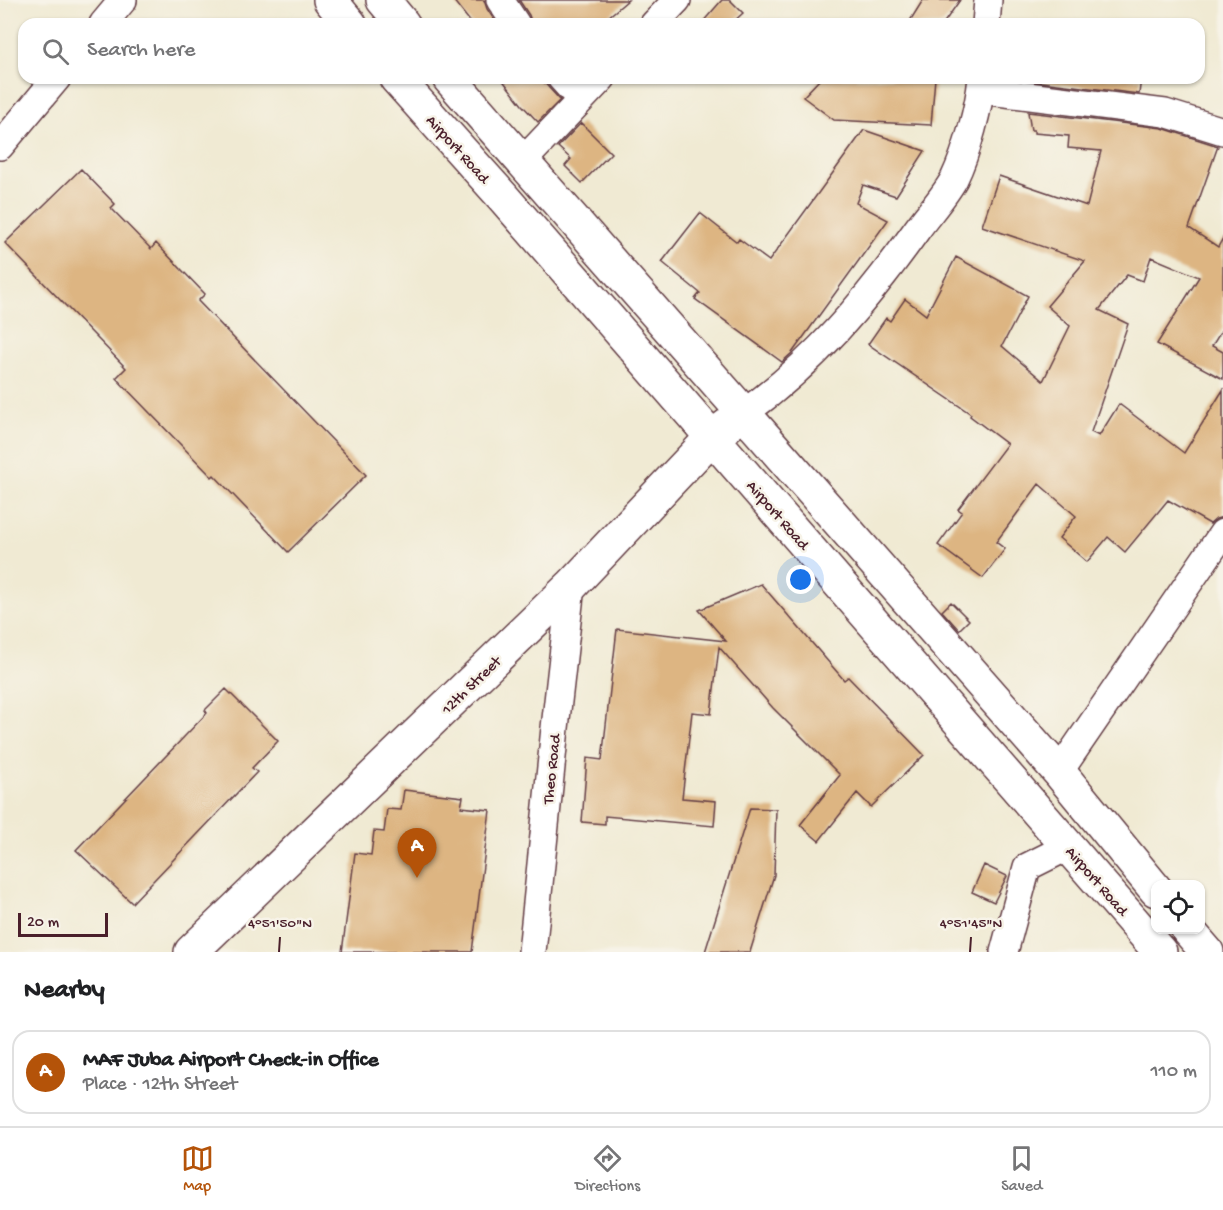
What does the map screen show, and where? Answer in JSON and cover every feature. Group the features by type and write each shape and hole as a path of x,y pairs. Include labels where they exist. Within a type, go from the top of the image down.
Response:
{"main road":[{"path":"330,0 345,18"},
{"path":"383,0 398,18"},
{"name":"Airport Road","path":"401,84 502,196 1160,952"},
{"path":"454,84 1059,772 1151,885"},
{"name":"12th Street","path":"191,952 572,586 712,437 744,413"},
{"path":"1191,934 1207,952"}],"street":[{"path":"108,18 123,0"},
{"path":"500,0 512,18"},
{"path":"660,18 677,0"},
{"path":"986,18 987,0"},
{"path":"0,146 52,84"},
{"path":"567,84 582,100"},
{"path":"522,162 597,84"},
{"path":"744,413 776,390 815,355 889,269 953,180 966,145 981,84 1165,113 1223,131"},
{"path":"1059,772 1223,534"},
{"name":"Theo Road","path":"532,952 572,586"},
{"path":"1004,952 1027,867 1068,846"}],"building":[{"path":"453,0 484,0 493,18 467,18"},
{"path":"519,0 628,0 607,18 530,18"},
{"path":"722,0 730,0 743,13 738,18 706,18"},
{"path":"923,0 960,0 947,18 912,18"},
{"path":"506,84 545,84 560,100 538,122"},
{"path":"815,84 934,84 931,125 834,120 803,97"},
{"path":"1058,84 1140,84 1139,94"},
{"path":"1028,112 1162,128 1218,146 1189,228 1218,247 1223,238 1223,328 1212,346 1223,352 1223,379 1157,344 1199,277 1151,257 1143,281 1127,275 1099,310 1128,324 1091,432 1099,436 1119,404 1184,453 1223,390 1223,517 1210,524 1168,500 1125,552 1108,537 1087,562 1059,538 1076,516 1039,484 996,542 1005,549 983,578 938,545 962,512 958,509 1007,444 970,416 971,414 868,344 886,318 890,321 905,299 926,315 956,257 1028,296 1002,346 1043,381 1070,326 1047,306 1085,261 982,226 999,176 1087,206 1101,151 1068,148 1069,136 1034,133 1034,130 1031,130"},
{"path":"581,123 611,153 582,183 565,166 571,159 558,147"},
{"path":"864,130 925,151 896,196 863,185 856,203 888,220 792,353 782,362 695,299 700,293 662,262 700,213 737,242 739,239 769,261"},
{"path":"81,169 115,204 111,208 151,249 156,243 205,294 198,301 366,475 288,552 116,378 126,368 5,243"},
{"path":"761,584 844,680 848,677 924,755 871,807 857,793 819,841 800,825 840,775 773,708 719,647 711,714 692,712 682,798 716,801 714,826 605,816 605,824 582,822 587,758 602,760 617,629 726,641 699,610"},
{"path":"951,602 969,620 959,630 942,611"},
{"path":"226,689 278,741 252,768 257,772 132,903 76,850 207,713 205,710"},
{"path":"404,790 463,797 461,807 490,810 472,952 342,952 355,853 371,855 374,831 384,832 387,809 401,810"},
{"path":"750,808 776,809 774,875 750,952 705,952"},
{"path":"984,865 1007,876 994,902 972,892"}],"place":[{"name":"MAF Juba Airport Check-in Office","path":"417,878"}]}
